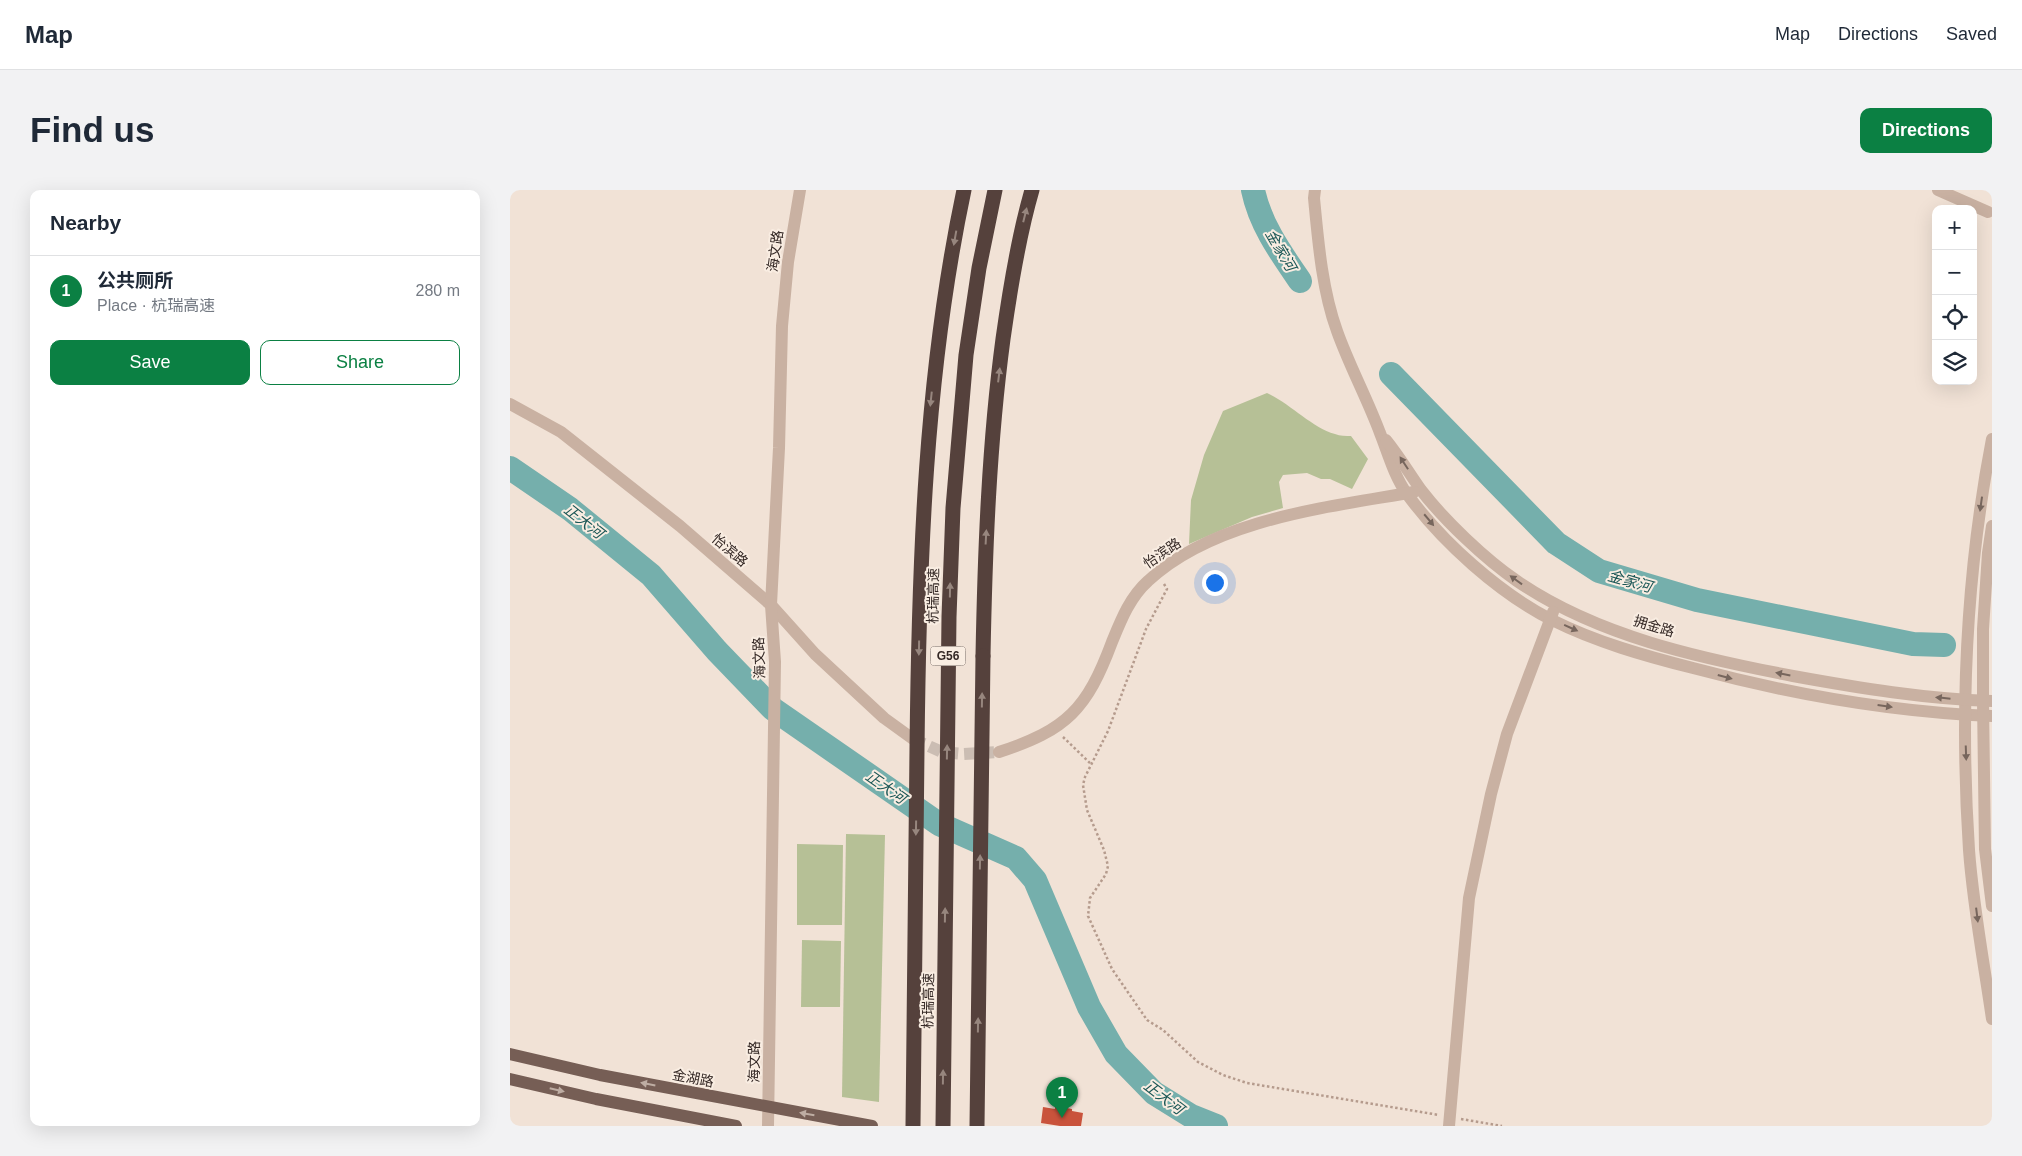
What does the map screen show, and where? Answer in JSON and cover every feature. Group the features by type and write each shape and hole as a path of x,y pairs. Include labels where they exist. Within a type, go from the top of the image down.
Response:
{"highway":[{"name":"杭瑞高速","path":"913,1126 919,646 923,507 930,409 938,342 950,262 964,190"},
{"name":"杭瑞高速","path":"943,1126 949,637 953,508 966,355 979,268 994,190"},
{"path":"977,1126 983,656 987,510 997,388 1013,274 1032,190"}],"main road":[{"name":"金湖路","path":"510,1054 600,1076 872,1126"},
{"path":"510,1079 596,1099 736,1126"}],"street":[{"name":"海文路","path":"768,1126 775,662 771,605 779,448 782,326 788,262 800,190"},
{"path":"1315,190 1314,198 1320,260 1336,328 1380,432 1390,461 1406,493 1444,537 1507,592 1550,619 1596,639 1659,660 1741,681 1833,699 1965,715 1988,716"},
{"path":"1938,190 1988,212"},
{"name":"怡滨路","path":"510,404 561,432 680,526 771,605 822,661 884,718 913,739"},
{"name":"拥金路","path":"1380,432 1422,490 1454,526 1483,552 1516,580 1556,605 1601,625 1663,645 1744,666 1836,684 1987,701"},
{"path":"1992,438 1974,551 1965,700 1969,850 1992,1019"},
{"name":"怡滨路","path":"999,752 1028,742 1054,729 1072,715 1088,696 1102,669 1121,618 1133,598 1147,581 1175,560 1247,526 1297,512 1422,490"},
{"path":"1992,526 1988,552 1983,628 1988,716 1985,849 1992,906"},
{"path":"1450,1122 1468,898 1491,794 1507,734 1556,605"}],"path":[{"path":"1156,574 1167,589 1146,629 1108,731 1083,785 1088,810 1104,850 1108,866 1106,874 1090,898 1088,916 1112,969 1147,1020 1163,1030 1198,1062 1223,1075 1246,1083 1450,1122 1502,1126"},
{"path":"1054,729 1092,764"}],"green space":[{"path":"1267,393 1326,431 1351,436 1368,459 1352,489 1330,479 1321,479 1307,473 1283,475 1279,482 1283,508 1252,517 1189,544 1191,500 1204,455 1223,411"},
{"path":"846,834 885,835 879,1102 842,1097"},
{"path":"797,844 843,845 842,925 797,925"},
{"path":"802,940 841,941 840,1007 801,1007"}],"building":[{"path":"1055,1106 1083,1113 1081,1126 1060,1126 1041,1123 1043,1107 1055,1109"}],"waterway":[{"name":"金家河","path":"1253,190 1260,214 1266,226 1300,281"},
{"name":"金家河","path":"1391,374 1556,543 1599,571 1697,600 1913,644 1944,645"},
{"name":"正大河","path":"510,468 570,509 651,575 717,651 773,709 939,824 1016,858 1035,880 1089,1007 1116,1054 1154,1093 1191,1116 1216,1126"}],"tunnel":[{"path":"913,739 942,752 964,754 999,752"}],"place":[{"name":"公共厕所","path":"1062,1118"}]}
